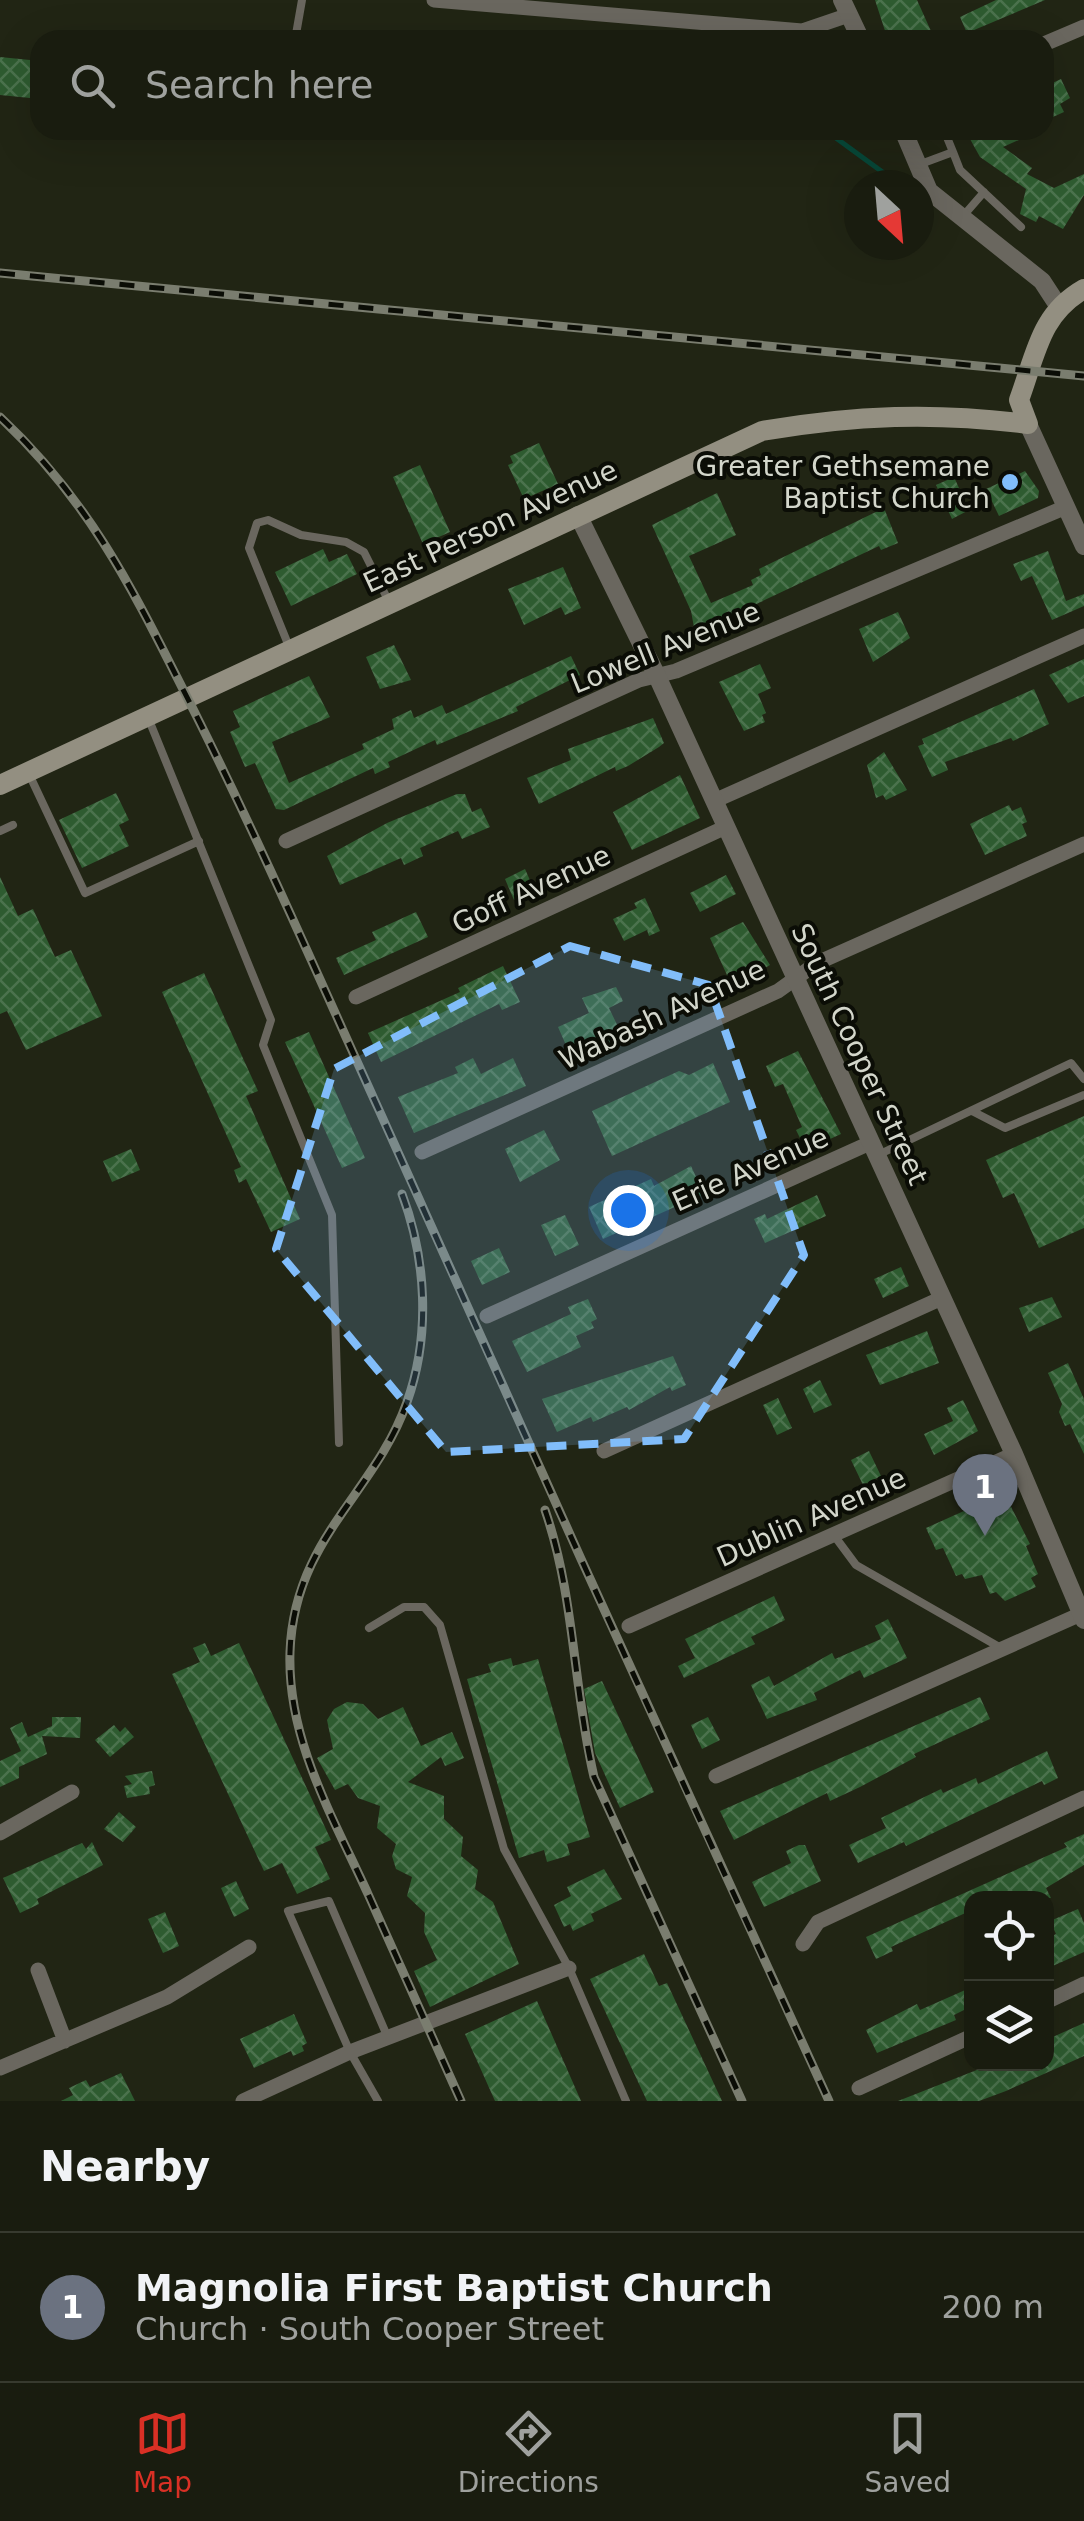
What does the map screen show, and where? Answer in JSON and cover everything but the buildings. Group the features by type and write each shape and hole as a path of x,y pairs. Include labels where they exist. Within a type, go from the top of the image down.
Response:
{"main road":[{"path":"1028,424 1019,400 1058,304 1084,289"},
{"name":"East Person Avenue","path":"2,779 28,772 762,431 846,416 913,414 1028,424"}],"street":[{"path":"434,0 790,30"},
{"path":"804,30 845,8"},
{"path":"1054,40 1084,27"},
{"path":"907,140 929,191 1042,281 1058,304"},
{"path":"1028,424 1084,546"},
{"name":"Lowell Avenue","path":"286,841 657,676 1066,507"},
{"name":"South Cooper Street","path":"578,515 657,676 1014,1454 1083,1617"},
{"path":"714,801 1084,636"},
{"name":"Goff Avenue","path":"356,997 726,827"},
{"name":"Wabash Avenue","path":"422,1152 778,991 794,976 1084,844"},
{"name":"Erie Avenue","path":"487,1316 872,1149"},
{"path":"604,1451 942,1298"},
{"name":"Dublin Avenue","path":"629,1626 1014,1454"},
{"path":"716,1776 1083,1617"},
{"path":"0,1832 72,1792"},
{"path":"803,1944 818,1922 1084,1798"},
{"path":"0,2068 167,1997 249,1947"},
{"path":"243,2101 350,2052 569,1968"},
{"path":"38,1970 65,2041"},
{"path":"1054,1998 1084,1984"},
{"path":"859,2088 964,2040"}],"lane":[{"path":"298,30 302,0"},
{"path":"948,140 960,170 1021,227"},
{"path":"918,165 953,152"},
{"path":"962,217 984,192"},
{"path":"290,649 249,548 257,523 268,520 301,535 346,542 364,552 389,603"},
{"path":"148,716 271,1020 263,1045 332,1215 339,1443"},
{"path":"28,772 85,892 199,841"},
{"path":"0,831 12,824"},
{"path":"872,1149 972,1111 1071,1062 1077,1064 1084,1079"},
{"path":"972,1111 1006,1128 1084,1095"},
{"path":"834,1534 856,1565 1003,1649"},
{"path":"369,1628 404,1606 424,1607 440,1625 504,1848 569,1968 626,2101"},
{"path":"378,2101 350,2052 288,1911 329,1901 388,2038"}],"highlighted area":[{"path":"570,946 709,985 804,1255 684,1439 446,1452 276,1249 334,1069"}],"waterway":[{"path":"839,140 880,170"}],"railway":[{"path":"0,273 1084,376"},
{"path":"0,417 63,486 112,557 220,764 829,2101"},
{"path":"402,1194 416,1244 422,1297 415,1376 393,1434 320,1547 305,1578 295,1612 291,1685 304,1747 327,1807 461,2101"},
{"path":"545,1510 562,1576 594,1777 742,2101"}],"place":[{"name":"Greater Gethsemane Baptist Church","path":"1010,482"},
{"name":"Magnolia First Baptist Church","path":"985,1536"}]}
